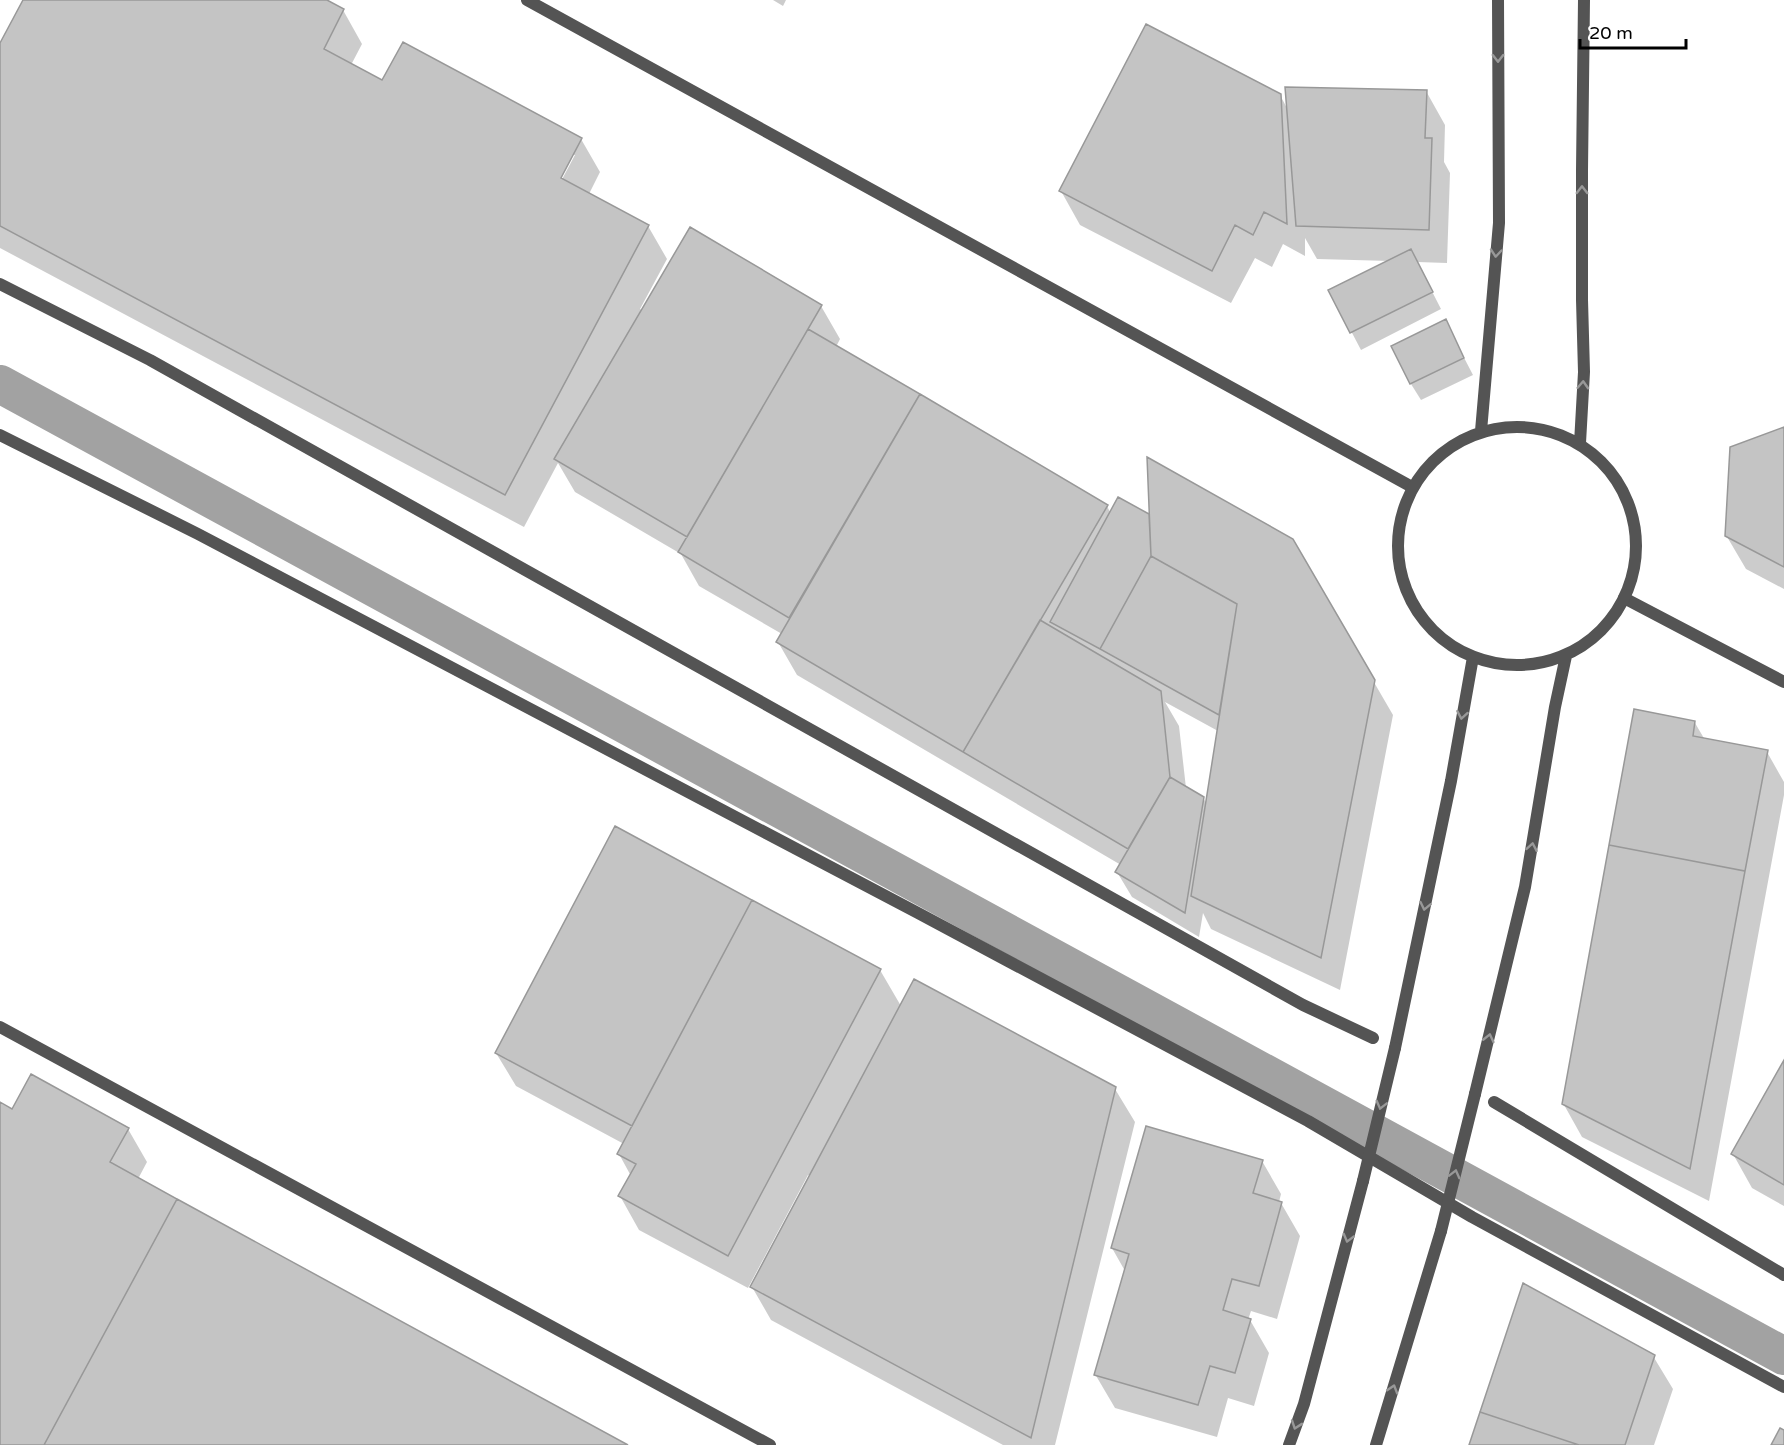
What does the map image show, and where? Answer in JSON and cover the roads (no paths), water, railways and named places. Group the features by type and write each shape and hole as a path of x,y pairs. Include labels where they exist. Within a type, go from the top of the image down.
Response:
{"street":[{"path":"527,0 1412,487"},
{"path":"1481,431 1499,223 1498,0"},
{"path":"1580,443 1584,372 1581,300 1584,0"},
{"path":"0,284 150,360 1293,999 1374,1038"},
{"path":"1531,426 1580,443 1605,465 1624,492 1635,524 1637,557 1624,598 1614,617 1593,640 1566,656 1519,666 1473,657 1438,636 1412,604 1398,566 1398,525 1412,487 1430,462 1453,443 1481,431 1531,426"},
{"path":"0,435 198,534 1308,1121 1472,1217 1784,1388"},
{"path":"1624,598 1784,682"},
{"path":"1376,1445 1441,1231 1475,1095 1525,887 1555,707 1566,656"},
{"path":"1289,1445 1304,1404 1363,1181 1395,1048 1451,781 1473,657"},
{"path":"0,1027 770,1445"},
{"path":"1494,1102 1784,1275"}],"waterway":[{"path":"0,384 1784,1356"}]}
